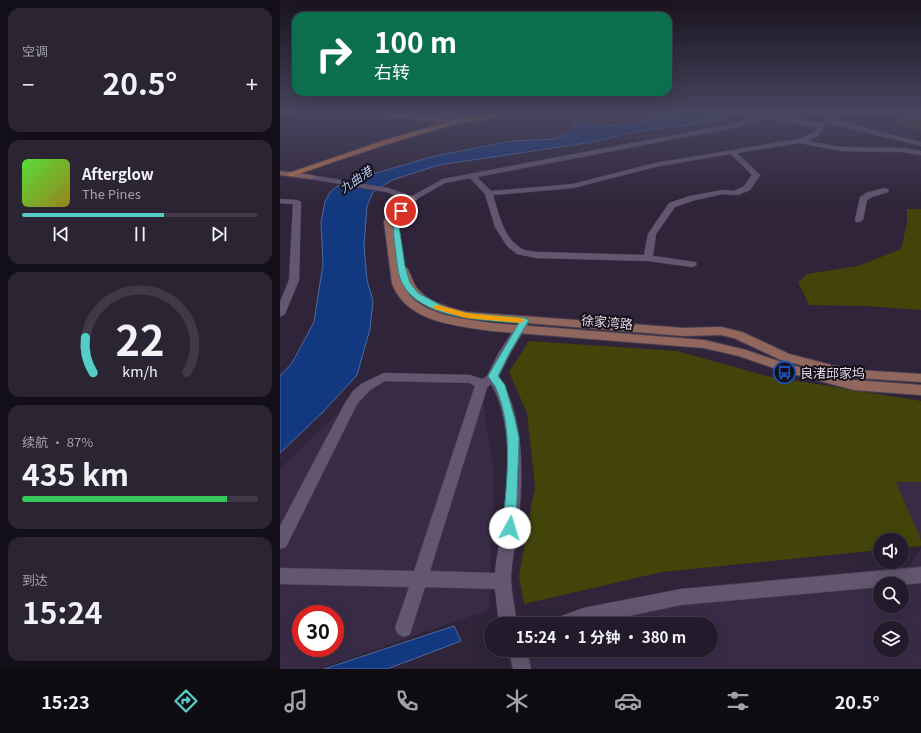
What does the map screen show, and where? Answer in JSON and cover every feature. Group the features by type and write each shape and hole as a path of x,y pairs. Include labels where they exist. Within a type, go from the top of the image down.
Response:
{"main road":[{"path":"290,174 379,143"}],"street":[{"name":"徐家湾路","path":"641,143 443,181 413,199 404,201 390,217 389,222 398,285 405,296 416,307 430,314 457,322 684,332 721,331 738,335 785,357 831,369 857,374 921,378"},
{"path":"489,193 573,186 655,165 785,143"},
{"path":"811,143 842,149 902,150 921,152"},
{"path":"648,258 652,234 672,205 693,198 723,192 735,193 747,188 754,180 756,174 732,152"},
{"path":"280,173 388,190 413,199"},
{"path":"471,175 489,193 499,227 510,244 520,252 536,255 648,258 692,264"},
{"path":"859,220 863,199 869,195 885,190"},
{"path":"280,201 297,202 294,280 280,314"},
{"path":"404,628 481,386 488,380 522,325"},
{"name":"徐家湾路","path":"522,325 704,344 742,353 786,368 854,385 921,390"},
{"path":"280,542 355,395 363,388 373,381 384,377 488,380 500,385 514,438 512,514 503,581 507,617"},
{"path":"580,617 682,597 921,575"},
{"path":"280,576 503,581"},
{"path":"519,657 522,669"}],"shaded area":[{"path":"907,209 921,209 921,310 866,306 809,305 798,282 807,274 858,266 901,249 907,223"},
{"path":"529,341 677,351 767,376 921,401 921,482 896,482 921,540 921,546 909,547 909,533 873,533 873,551 662,572 524,604 519,576 535,486 527,413 509,372"},
{"path":"384,377 481,386 494,475 489,610 318,669 280,669 280,468 373,381"},
{"path":"895,482 921,482 921,540"},
{"path":"921,549 921,669 519,669 519,657 718,657 718,617 620,617 681,597 873,580 873,613 909,613 909,577 901,577 907,569 909,569 909,566"}],"water":[{"name":"九曲港","path":"501,143 585,143 439,165 392,180 373,192 367,206 364,246 367,280 373,301 370,329 357,375 322,413 280,453 280,376 292,363 314,322 323,264 321,222 325,202 330,192 336,187 362,177 435,156"},
{"path":"454,626 461,641 387,669 324,669"}],"slow traffic":[{"path":"438,307 443,310 466,315 521,320"}],"place":[{"name":"良渚邱家坞","path":"784,373"}],"route":[{"path":"401,211 396,226 401,266 406,283 415,295 443,310 466,315 525,320 505,352 493,376 500,385 514,438 512,514 510,528"}]}
